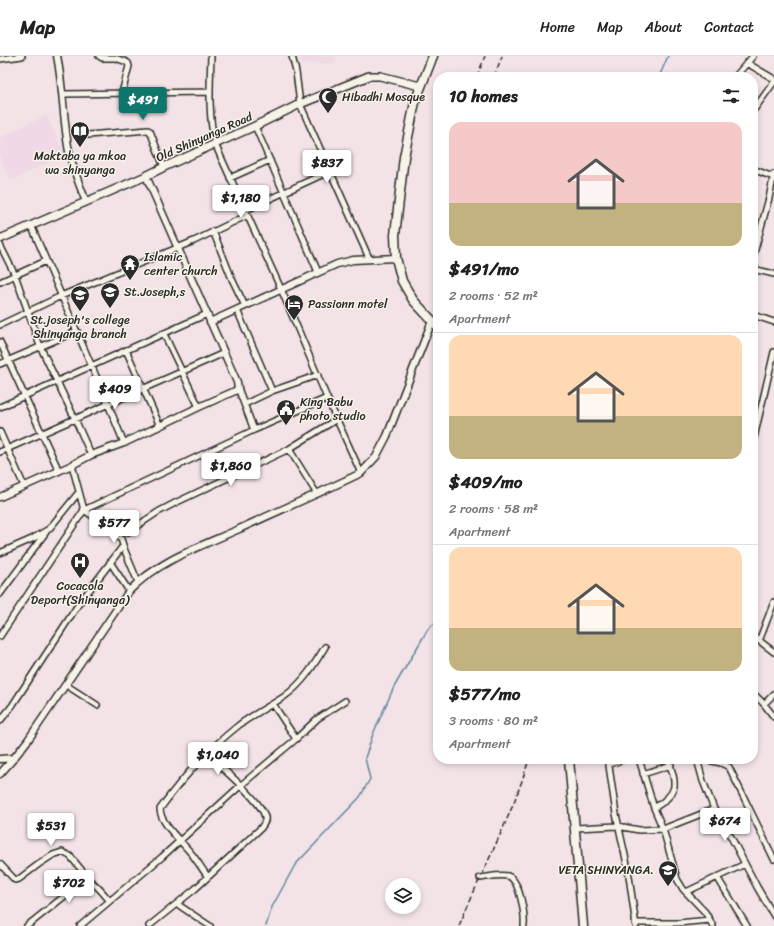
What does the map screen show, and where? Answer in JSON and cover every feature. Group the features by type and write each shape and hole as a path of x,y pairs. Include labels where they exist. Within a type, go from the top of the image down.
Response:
{"highway":[{"path":"432,56 415,102 404,157 395,235 396,258 404,285 413,300 433,322"},
{"path":"569,764 583,926"}],"main road":[{"name":"Old Shinyanga Road","path":"0,239 146,176 300,104 369,76 386,77 420,86"}],"street":[{"path":"0,59 22,56"},
{"path":"57,56 71,161 86,202"},
{"path":"99,56 102,58 124,61 128,63 122,93"},
{"path":"211,56 209,92 215,144 247,212 361,473"},
{"path":"292,56 296,72 300,104 369,258"},
{"path":"739,72 753,56"},
{"path":"747,63 774,78"},
{"path":"758,104 774,82"},
{"path":"63,94 209,92"},
{"path":"255,126 318,272"},
{"path":"88,135 148,130 150,131 164,167"},
{"path":"230,178 270,160"},
{"path":"0,325 61,296 177,248 213,231 283,192 330,170"},
{"path":"758,170 774,175 772,199 758,242"},
{"path":"146,176 237,382 254,430"},
{"path":"30,225 124,443"},
{"path":"213,231 232,279 246,306"},
{"path":"0,244 15,275 40,346 91,455"},
{"path":"210,322 337,264 369,258 396,258"},
{"path":"0,282 46,261"},
{"path":"758,270 774,274"},
{"path":"236,310 272,391"},
{"path":"0,407 207,314"},
{"path":"758,317 774,322"},
{"path":"0,774 14,758 66,685 129,591 138,582 158,568 193,549 361,473 376,457 387,436 433,329"},
{"path":"0,364 76,331"},
{"path":"164,334 198,407"},
{"path":"0,342 59,471"},
{"path":"126,350 160,426"},
{"path":"758,421 774,352"},
{"path":"0,452 224,353"},
{"path":"245,404 272,391 318,375"},
{"path":"0,497 91,455 124,443 198,407 235,391 238,388"},
{"path":"0,636 84,510 254,430 327,398"},
{"path":"118,534 128,532 152,515 171,505 289,449 337,419"},
{"path":"0,432 24,486"},
{"path":"289,449 317,494"},
{"path":"72,465 84,510 118,534 138,582"},
{"path":"0,594 78,492"},
{"path":"0,552 32,539 49,529"},
{"path":"0,722 78,605 123,546"},
{"path":"110,562 129,591"},
{"path":"774,602 759,641 774,652"},
{"path":"208,877 165,823 160,809 184,778 206,754 239,725 254,714 273,704 296,687 326,647"},
{"path":"66,685 97,705"},
{"path":"764,704 774,694"},
{"path":"758,698 774,717"},
{"path":"80,926 109,900 162,857 317,719 345,701"},
{"path":"273,704 296,739"},
{"path":"149,926 208,877 262,828 265,822 261,808 206,754"},
{"path":"0,759 14,758"},
{"path":"609,764 618,826 628,869 635,924 710,920"},
{"path":"640,764 654,808 663,829 677,879 680,885 705,912 713,926"},
{"path":"699,764 703,781 714,809 774,916"},
{"path":"723,764 729,767 774,859"},
{"path":"643,774 671,765 674,790 669,798 654,808"},
{"path":"575,828 618,826 639,830 663,829 714,809"},
{"path":"0,864 15,880 19,879 54,855 62,852 70,856 88,879 109,900"},
{"path":"686,892 745,864"},
{"path":"480,878 499,875 508,876 513,879 516,884 524,913 524,926"},
{"path":"717,877 747,926"},
{"path":"27,926 77,885 88,879"},
{"path":"177,904 210,926"}],"shaded area":[{"path":"301,56 335,56 335,63 301,64"},
{"path":"46,115 65,154 11,181 0,158 0,137"}],"waterway":[{"path":"661,72 668,56"},
{"path":"266,926 272,907 295,865 360,797 370,779 365,758 373,734 394,687 428,629 433,624"}],"railway":[{"path":"479,72 485,56"},
{"path":"496,72 502,56"},
{"path":"459,926 514,802 527,764"}],"place":[{"name":"Hibadhi Mosque","path":"328,114"},
{"name":"Maktaba ya mkoa wa shinyanga","path":"80,148"},
{"name":"Islamic center church","path":"130,281"},
{"name":"St.Joseph,s","path":"110,309"},
{"name":"St.joseph's college Shinyanga branch","path":"80,312"},
{"name":"Passionn motel","path":"294,321"},
{"name":"King Babu photo studio","path":"286,426"},
{"name":"Cocacola Deport(Shinyanga)","path":"80,579"},
{"name":"VETA SHINYANGA.","path":"668,887"}]}
